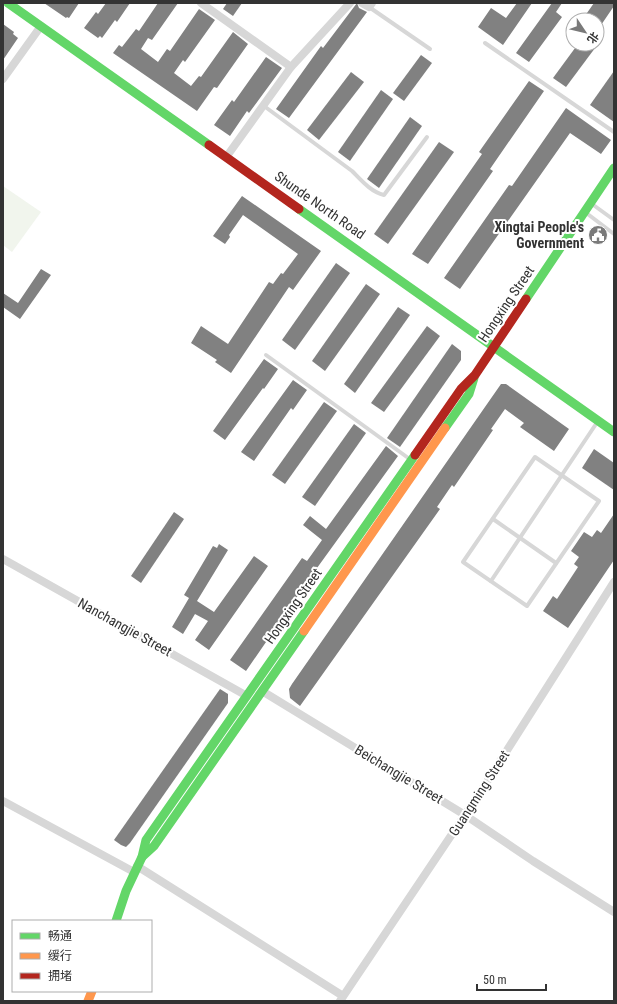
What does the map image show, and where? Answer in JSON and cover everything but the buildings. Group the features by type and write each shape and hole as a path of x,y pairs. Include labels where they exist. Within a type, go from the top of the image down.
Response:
{"street":[{"name":"Shunde North Road","path":"8,3 227,156 614,432"},
{"path":"201,3 291,67"},
{"path":"227,156 291,67 350,3"},
{"path":"3,79 41,26"},
{"name":"Hongxing Street","path":"116,920 142,857 146,840 461,389 475,375 614,168"},
{"name":"Hongxing Street","path":"142,857 154,846 469,394 475,375"},
{"name":"Nanchangjie Street","path":"3,559 247,696"},
{"name":"Guangming Street","path":"341,999 465,815 614,582"},
{"name":"Beichangjie Street","path":"262,691 465,815 533,862 614,912"},
{"path":"3,801 136,869 341,999"}],"lane":[{"path":"368,4 430,49"},
{"path":"486,43 614,132"},
{"path":"264,106 352,171 358,179 378,193 384,195 427,137"},
{"path":"591,203 614,220"},
{"path":"585,212 614,234"},
{"path":"266,355 411,460"},
{"path":"491,581 599,421"},
{"path":"535,457 599,501 527,606 463,562 492,520 535,457"},
{"path":"492,520 556,563"}],"shaded area":[{"path":"3,186 41,212 12,252 3,245"}],"traffic: fast":[{"path":"8,3 209,145"},
{"path":"526,299 614,168"},
{"path":"299,209 614,432"},
{"path":"445,428 469,394 474,378"},
{"path":"116,920 126,891 142,857 146,840 415,455"},
{"path":"142,857 154,846 304,631"}],"traffic: slow":[{"path":"304,631 445,428"},
{"path":"88,1001 92,992"}],"traffic: jam":[{"path":"209,145 299,209"},
{"path":"415,455 461,389 475,375 526,299"}],"place":[{"name":"Xingtai People's Government","path":"598,235"}]}
